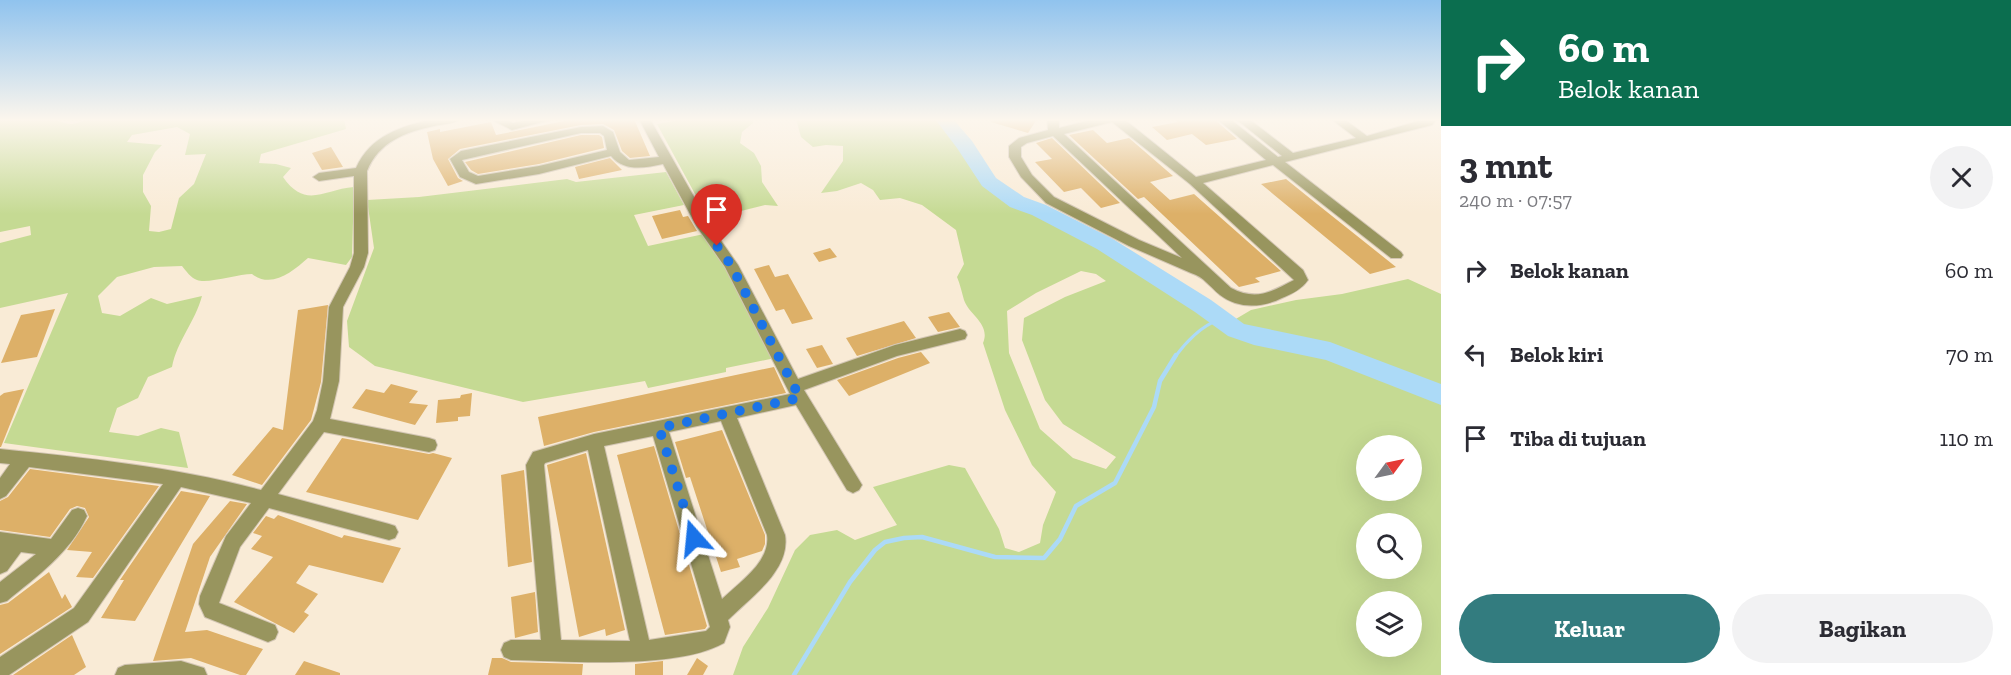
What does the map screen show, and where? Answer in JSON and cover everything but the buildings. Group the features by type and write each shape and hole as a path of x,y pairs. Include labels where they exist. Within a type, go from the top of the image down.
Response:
{"street":[{"path":"268,632 212,610 209,604 210,596 233,542 320,424 326,411 338,299 361,256 360,172 371,150"},
{"path":"483,150 461,155 456,159 464,174 476,180 538,170 614,152 625,164 632,165 668,159"},
{"path":"663,150 704,227 731,265 798,392 853,485"},
{"path":"1013,150 1027,177 1039,190 1084,219 1163,257 1204,272"},
{"path":"1079,150 1226,292 1247,301 1262,301 1302,280 1298,273 1194,181 1156,150"},
{"path":"1262,150 1396,255"},
{"path":"1282,150 1289,156"},
{"path":"1194,181 1316,150"},
{"path":"319,177 345,172 360,172"},
{"path":"552,650 535,465 539,457 546,453 726,412 798,392 895,351 960,335"},
{"path":"717,617 755,580 775,554 778,546 776,535 726,412"},
{"path":"320,424 429,445"},
{"path":"511,650 642,651 708,641 717,636 720,627 659,428"},
{"path":"594,441 642,651"},
{"path":"0,456 126,470 177,479 264,497 389,532"},
{"path":"0,491 24,460"},
{"path":"0,669 81,615 177,479"},
{"path":"0,594 26,575 55,548 78,516"},
{"path":"0,564 8,542 55,548"},
{"path":"125,675 185,674"}],"green space":[{"path":"0,150 156,150 143,175 143,192 151,206 149,231 159,232 171,229 179,198 194,184 206,154 185,155 186,150 273,150 261,154 259,163 291,168 283,177 300,193 316,195 354,187 352,257 346,265 308,258 289,273 274,279 267,280 252,274 202,281 193,278 182,266 154,267 117,277 98,296 102,313 120,316 151,298 167,304 202,296 172,367 148,377 138,398 117,408 109,432 138,436 161,428 179,432 188,468 4,443 68,293 0,308 0,243 31,235 30,226 0,232"},
{"path":"671,150 750,150 761,166 762,182 778,206 765,205 713,218 695,194"},
{"path":"843,150 962,150 974,173 990,189 1053,221 1229,323 1251,310 1296,300 1342,294 1408,279 1441,294 1441,675 733,675 743,647 768,608 795,550 810,535 837,530 855,540 897,525 873,487 949,465 965,468 999,529 1005,548 1019,552 1040,543 1043,525 1056,492 1032,465 1005,410 983,343 984,330 964,300 957,277 964,264 956,230 922,205 900,198 880,200 873,190 861,183 837,191 821,193 843,161","holes":["1081,271 1096,274 1106,281 1065,297 1024,318 1022,340 1045,400 1063,424 1116,457 1106,469 1073,458 1040,429 1009,353 1007,311 1036,293"]},
{"path":"666,172 684,205 634,215 648,246 704,234 732,275 780,357 726,368 726,372 648,388 645,381 523,402 375,366 349,347 347,321 374,248 367,200 419,197 567,179 576,182"}],"waterway":[{"path":"969,150 989,182 1017,202 1039,210 1105,244 1203,306 1236,330 1254,336 1330,351 1441,395"},
{"path":"1175,357 1194,335 1219,320"},
{"path":"794,675 850,582 875,550 885,542 922,537 995,557 1044,558 1060,539 1076,506 1115,483 1154,407 1160,381 1176,355"}],"route":[{"path":"694,538 659,428 800,398 796,386 731,265 717,246"}]}
